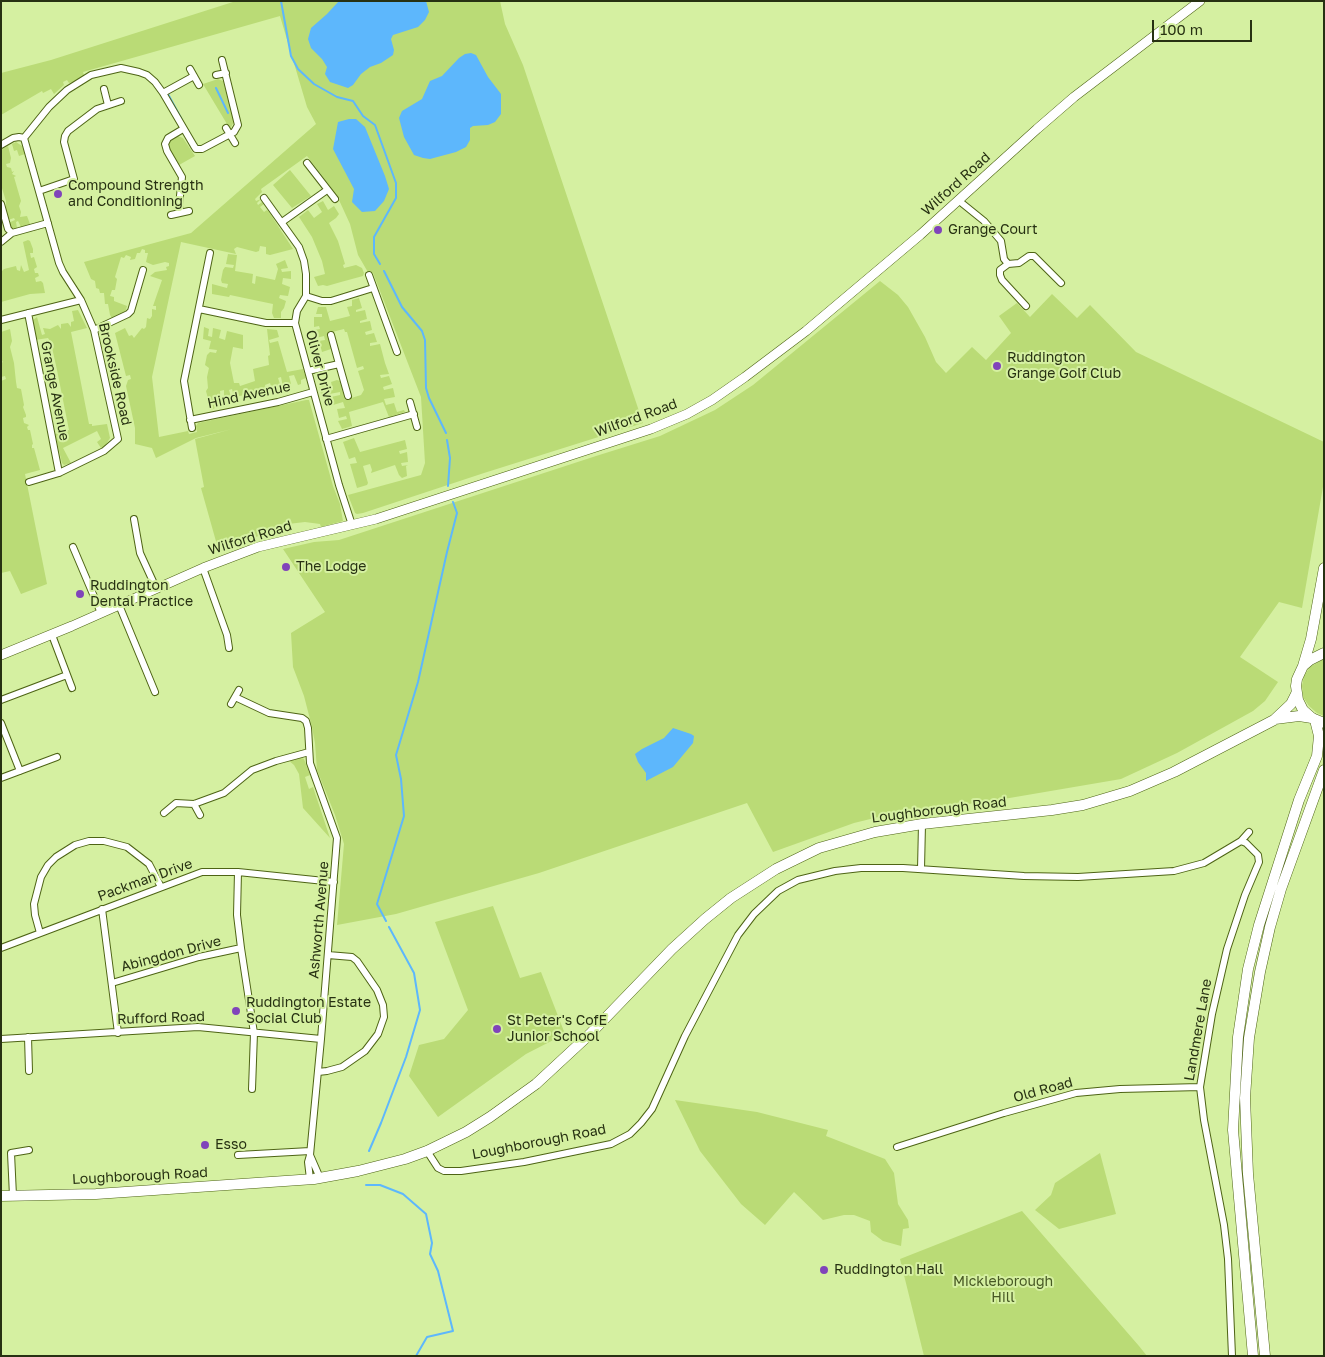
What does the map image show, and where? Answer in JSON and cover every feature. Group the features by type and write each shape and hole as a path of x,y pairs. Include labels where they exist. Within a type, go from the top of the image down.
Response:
{"main road":[{"name":"Wilford Road","path":"1,655 52,635 203,568 271,543 376,519 652,429 687,414 712,400 745,377 806,331 870,279 1067,104 1200,1"},
{"path":"1253,1356 1233,1130 1238,1037 1248,970 1259,925 1299,800 1318,756 1319,736 1317,720 1303,710 1296,694 1297,679 1311,639 1324,568"},
{"path":"1303,666 1324,653"},
{"name":"Loughborough Road","path":"1,1196 96,1194 315,1178 373,1168 427,1151 466,1132 507,1106 536,1084 590,1034 672,949 704,919 752,884 799,857 828,845 875,832 922,824 1052,810 1107,799 1174,772 1274,720 1287,708 1296,694"},
{"name":"Loughborough Road","path":"1274,720 1299,716 1317,720"},
{"path":"1265,1356 1248,1174 1245,1098 1249,1038 1260,972 1281,889 1324,770"}],"street":[{"path":"1,144 12,138 24,138 62,94 91,75 116,68 131,69 147,75 163,93 194,146 199,149 205,148 236,130 239,123 222,60"},
{"path":"163,93 192,72 199,85"},
{"path":"216,75 226,73"},
{"path":"104,89 108,105"},
{"path":"39,190 74,179 64,142 65,136 72,127 91,112 121,101"},
{"path":"226,128 235,143"},
{"path":"180,213 182,177 165,144 168,138 183,129"},
{"name":"Brookside Road","path":"24,138 62,272 81,300 94,330 118,439 104,451 59,473 30,482"},
{"path":"307,163 336,199"},
{"path":"282,222 327,190"},
{"name":"Oliver Drive","path":"264,198 299,247 304,261 306,296 297,311 295,323 326,439 352,525"},
{"path":"958,200 984,221 1001,241 1004,259 1008,264"},
{"path":"1,204 8,229 12,234"},
{"path":"171,215 189,211"},
{"path":"1,242 12,234 48,223"},
{"path":"192,428 184,381 210,253"},
{"path":"1026,306 1002,280 1000,270 1008,264 1019,263 1029,256 1034,256 1060,283"},
{"path":"94,330 131,311 142,270"},
{"path":"369,275 397,352"},
{"path":"306,296 322,301 331,301 374,288"},
{"path":"1,320 81,300"},
{"path":"199,309 266,323 295,323"},
{"name":"Grange Avenue","path":"28,313 59,473"},
{"path":"331,336 348,396"},
{"path":"308,372 338,364"},
{"name":"Hind Avenue","path":"190,420 278,402 313,392"},
{"path":"410,402 417,427"},
{"path":"326,439 414,414"},
{"path":"134,519 140,553 156,588"},
{"path":"73,547 100,613"},
{"path":"203,568 228,635 229,648"},
{"path":"119,605 154,692"},
{"path":"52,635 72,688"},
{"path":"1,700 67,675"},
{"path":"231,704 239,690"},
{"name":"Ashworth Avenue","path":"235,697 269,713 302,718 306,721 313,772 337,835 338,847 308,1162 315,1178"},
{"path":"1,723 20,771"},
{"path":"164,813 176,803 194,804 226,792 250,771 276,761 309,752"},
{"path":"1,778 56,757"},
{"path":"194,804 200,815"},
{"path":"921,869 922,824"},
{"path":"1241,841 1249,832"},
{"path":"40,933 34,904 41,877 45,869 56,857 75,846 89,841 104,841 118,843 127,847 136,852 149,864 161,887"},
{"name":"Loughborough Road","path":"427,1151 438,1168 444,1172 461,1171 534,1160 611,1144 630,1134 641,1124 652,1108 686,1036 738,935 754,914 778,892 798,880 835,871 861,868 1078,877 1180,870 1204,863 1241,841"},
{"name":"Landmere Lane","path":"1232,1356 1228,1259 1224,1225 1204,1120 1200,1087 1212,1014 1227,949 1245,895 1259,862 1258,855 1246,843 1241,841"},
{"name":"Packman Drive","path":"1,948 202,872 238,872 334,882"},
{"path":"238,872 237,915 241,948"},
{"path":"102,909 118,1033"},
{"name":"Abingdon Drive","path":"112,983 199,957 241,948 254,1032 252,1089"},
{"path":"318,1072 342,1066 365,1051 378,1034 384,1017 383,1005 378,990 357,961 352,956 328,955"},
{"name":"Rufford Road","path":"1,1039 198,1027 321,1038"},
{"path":"28,1037 29,1071"},
{"name":"Old Road","path":"897,1147 1004,1113 1076,1093 1120,1089 1200,1087"},
{"path":"13,1196 11,1153 29,1150"},
{"path":"238,1155 310,1153"},
{"name":"Ashworth Avenue","path":"310,1153 315,1178"}],"green space":[{"path":"236,1 500,1 505,24 523,65 643,423 363,513 355,513 348,495 421,475 425,463 421,397 373,273 369,274 358,255 350,224 340,199 307,156 261,189 262,192 255,199 256,201 261,199 257,203 258,205 262,202 264,204 260,207 264,212 267,210 269,212 293,249 270,255 266,254 266,247 260,246 259,251 256,252 237,247 234,249 236,254 181,242 152,377 159,437 188,431 189,434 197,432 196,426 198,423 309,400 333,486 340,504 343,521 321,527 320,524 305,522 288,524 219,552 201,488 204,487 195,439 232,429 196,438 156,458 152,448 135,444 135,428 126,386 128,380 131,379 130,375 126,376 115,333 125,328 129,336 132,335 134,338 142,328 146,327 147,318 150,319 152,316 152,309 156,310 156,306 153,306 162,280 150,276 155,272 167,270 166,267 169,266 169,263 153,265 146,262 148,253 145,253 145,250 142,249 140,253 137,253 135,259 130,260 131,257 126,255 124,258 121,257 115,277 117,279 115,290 112,290 110,296 114,297 114,301 127,306 125,313 112,318 108,304 105,304 104,293 100,293 99,289 96,288 95,281 91,279 84,262 191,233 316,124 307,107 280,16 83,72 84,75 76,81 69,83 67,80 63,82 64,85 54,94 51,89 43,93 42,91 1,115 1,73 51,60"},
{"path":"218,79 223,81 234,122 230,129 203,84"},
{"path":"178,136 183,138 195,156 179,165 167,143"},
{"path":"16,142 22,146 25,154 19,156 17,150 14,151 12,144"},
{"path":"8,146 11,158 10,163 6,164 7,167 11,168 12,172 14,171 12,174 16,176 14,177 21,201 19,206 20,217 27,216 30,224 21,227 18,221 16,222 17,228 15,229 10,227 8,223 15,220 14,218 8,220 6,201 1,185 1,150"},
{"path":"290,170 311,196 292,208 273,185"},
{"path":"323,201 328,210 334,206 339,214 329,223 338,241 345,264 343,265 344,268 356,265 362,268 364,273 363,276 327,286 318,286 314,277 325,274 322,261 312,237 299,217 308,210 314,218 322,212 317,204"},
{"path":"28,240 33,249 33,253 30,253 31,258 34,257 37,267 34,269 35,273 38,273 39,276 35,278 36,282 41,281 43,283 45,293 30,294 1,302 1,272 4,269 16,266 17,270 20,271 21,265 24,272 29,270 23,242"},
{"path":"228,254 237,255 235,271 253,274 252,283 255,284 256,276 275,280 278,269 276,264 285,260 288,268 281,269 282,272 291,271 291,279 283,278 282,284 290,287 288,296 280,295 279,298 286,301 281,312 281,318 274,318 272,313 273,304 230,295 229,297 212,294 212,284 227,288 228,284 222,283 221,280 223,270 225,267 233,268 234,265 226,264"},
{"name":"Ruddington Grange Golf Club","path":"880,281 898,295 908,307 925,337 936,362 946,373 972,347 986,360 1011,333 999,316 1017,303 1030,317 1052,294 1077,318 1090,305 1136,352 1324,442 1324,481 1302,608 1279,602 1240,657 1278,682 1265,701 1253,711 1177,753 1121,779 986,802 903,811 854,823 773,852 747,803 539,873 396,914 337,925 344,844 317,770 312,727 304,696 293,667 291,633 325,612 283,549 314,542 339,540 660,436 715,410 753,385"},
{"path":"359,298 362,308 356,310 356,312 365,310 367,319 360,321 360,323 370,321 372,330 365,332 366,335 374,333 377,342 370,343 370,346 380,344 389,374 380,375 381,378 389,376 392,384 383,387 384,390 393,388 395,397 384,399 386,405 394,403 397,412 404,410 405,412 389,417 383,402 349,412 352,426 342,429 338,421 347,419 346,416 339,418 337,409 345,408 343,402 333,405 331,397 340,395 340,392 321,394 319,385 327,383 330,391 333,390 331,382 337,380 340,381 345,400 361,395 364,390 358,371 364,369 363,366 357,368 347,332 344,329 328,333 331,349 322,352 319,341 325,340 324,336 316,338 314,330 320,329 319,326 314,327 314,317 322,317 322,314 316,314 318,307 326,307 330,321 350,316 347,307 352,306 352,300"},
{"path":"78,310 87,328 71,332 89,424 92,424 92,426 107,424 110,438 105,446 101,448 97,442 101,439 97,431 63,448 71,463 64,465 55,434 69,430 57,370 51,343 48,338 35,340 33,320 37,317 42,335 45,334 43,328 50,329 58,325 61,329 61,324 68,323 71,327 71,322 74,321 72,311"},
{"path":"204,327 209,329 208,336 212,337 213,328 221,330 219,338 225,340 227,331 243,335 243,349 233,347 230,363 234,383 239,383 240,386 255,381 253,369 269,365 268,356 270,355 267,329 277,330 279,337 269,340 270,343 278,341 287,372 303,369 306,378 301,380 301,384 298,385 294,375 289,376 291,384 283,387 281,377 278,378 281,387 272,389 270,383 265,385 266,391 234,397 232,389 229,390 231,397 224,398 224,390 220,391 221,405 211,410 206,391 208,388 207,377 209,368 205,365 207,355 210,352 216,353 217,350 209,349 211,341 203,339"},
{"path":"10,329 12,341 10,347 17,388 21,389 26,415 23,418 24,423 29,425 27,427 30,430 32,448 34,448 40,470 25,474 47,584 21,594 10,571 1,573 1,381 6,379 5,376 1,377 1,363 3,362 1,360 1,332"},
{"path":"354,438 360,452 405,440 407,449 399,451 400,454 407,452 408,462 401,463 402,466 408,465 406,466 407,476 402,478 395,465 371,473 370,464 363,466 367,485 357,488 350,464 357,463 355,457 349,459 343,442"},
{"path":"1324,659 1324,716 1309,706 1303,697 1302,686 1304,676 1310,667"},
{"path":"299,757 304,759 310,775 305,777 309,789 313,787 330,838 303,808 299,774 294,765 288,760"},
{"path":"493,906 520,978 541,972 565,1034 526,1054 438,1117 409,1076 419,1045 444,1039 468,1010 435,922"},
{"path":"675,1100 757,1112 828,1130 826,1136 885,1159 894,1173 898,1204 908,1220 909,1228 903,1229 901,1246 883,1241 871,1232 870,1221 854,1215 844,1215 823,1220 794,1192 765,1225 741,1204 700,1151"},
{"path":"1100,1153 1116,1214 1059,1229 1035,1210 1051,1195 1055,1183"},
{"name":"Mickleborough Hill","path":"1022,1211 1147,1356 924,1356 900,1259"}],"water":[{"path":"339,1 426,1 429,12 425,20 418,27 393,35 391,39 394,50 393,55 381,63 370,67 348,88 330,82 325,74 327,67 311,48 308,39 311,28"},
{"path":"471,53 476,55 488,77 501,94 501,114 495,122 470,128 470,140 466,147 456,152 430,159 414,155 404,137 399,118 402,111 422,99 430,81 442,76 459,58"},
{"path":"356,119 365,127 389,189 384,201 375,211 362,212 352,202 354,189 333,149 338,122"},
{"path":"673,728 694,736 693,743 673,767 646,781 646,773 635,754 664,738"}],"waterway":[{"path":"281,1 291,56 298,69 314,84 337,97 353,101 363,116 375,125 396,183 396,198 374,237 374,254 380,264"},
{"path":"216,88 228,113"},
{"path":"168,94 182,120"},
{"path":"384,271 402,307 422,331 425,340 426,388 446,433"},
{"path":"447,440 450,458 448,486"},
{"path":"386,921 377,904 404,816 401,779 396,755 418,682 457,513 453,502"},
{"path":"369,1151 406,1057 420,1010 414,973 389,927"},
{"path":"366,1185 380,1185 403,1194 426,1214 432,1243 430,1254 438,1271 453,1331 427,1337 416,1356"}],"place":[{"name":"Compound Strength and Conditioning","path":"58,194"},
{"name":"Grange Court","path":"938,230"},
{"name":"Ruddington Grange Golf Club","path":"997,366"},
{"name":"The Lodge","path":"286,567"},
{"name":"Ruddington Dental Practice","path":"80,594"},
{"name":"Ruddington Estate Social Club","path":"236,1011"},
{"name":"St Peter's CofE Junior School","path":"497,1029"},
{"name":"Esso","path":"205,1145"},
{"name":"Ruddington Hall","path":"824,1270"}]}
